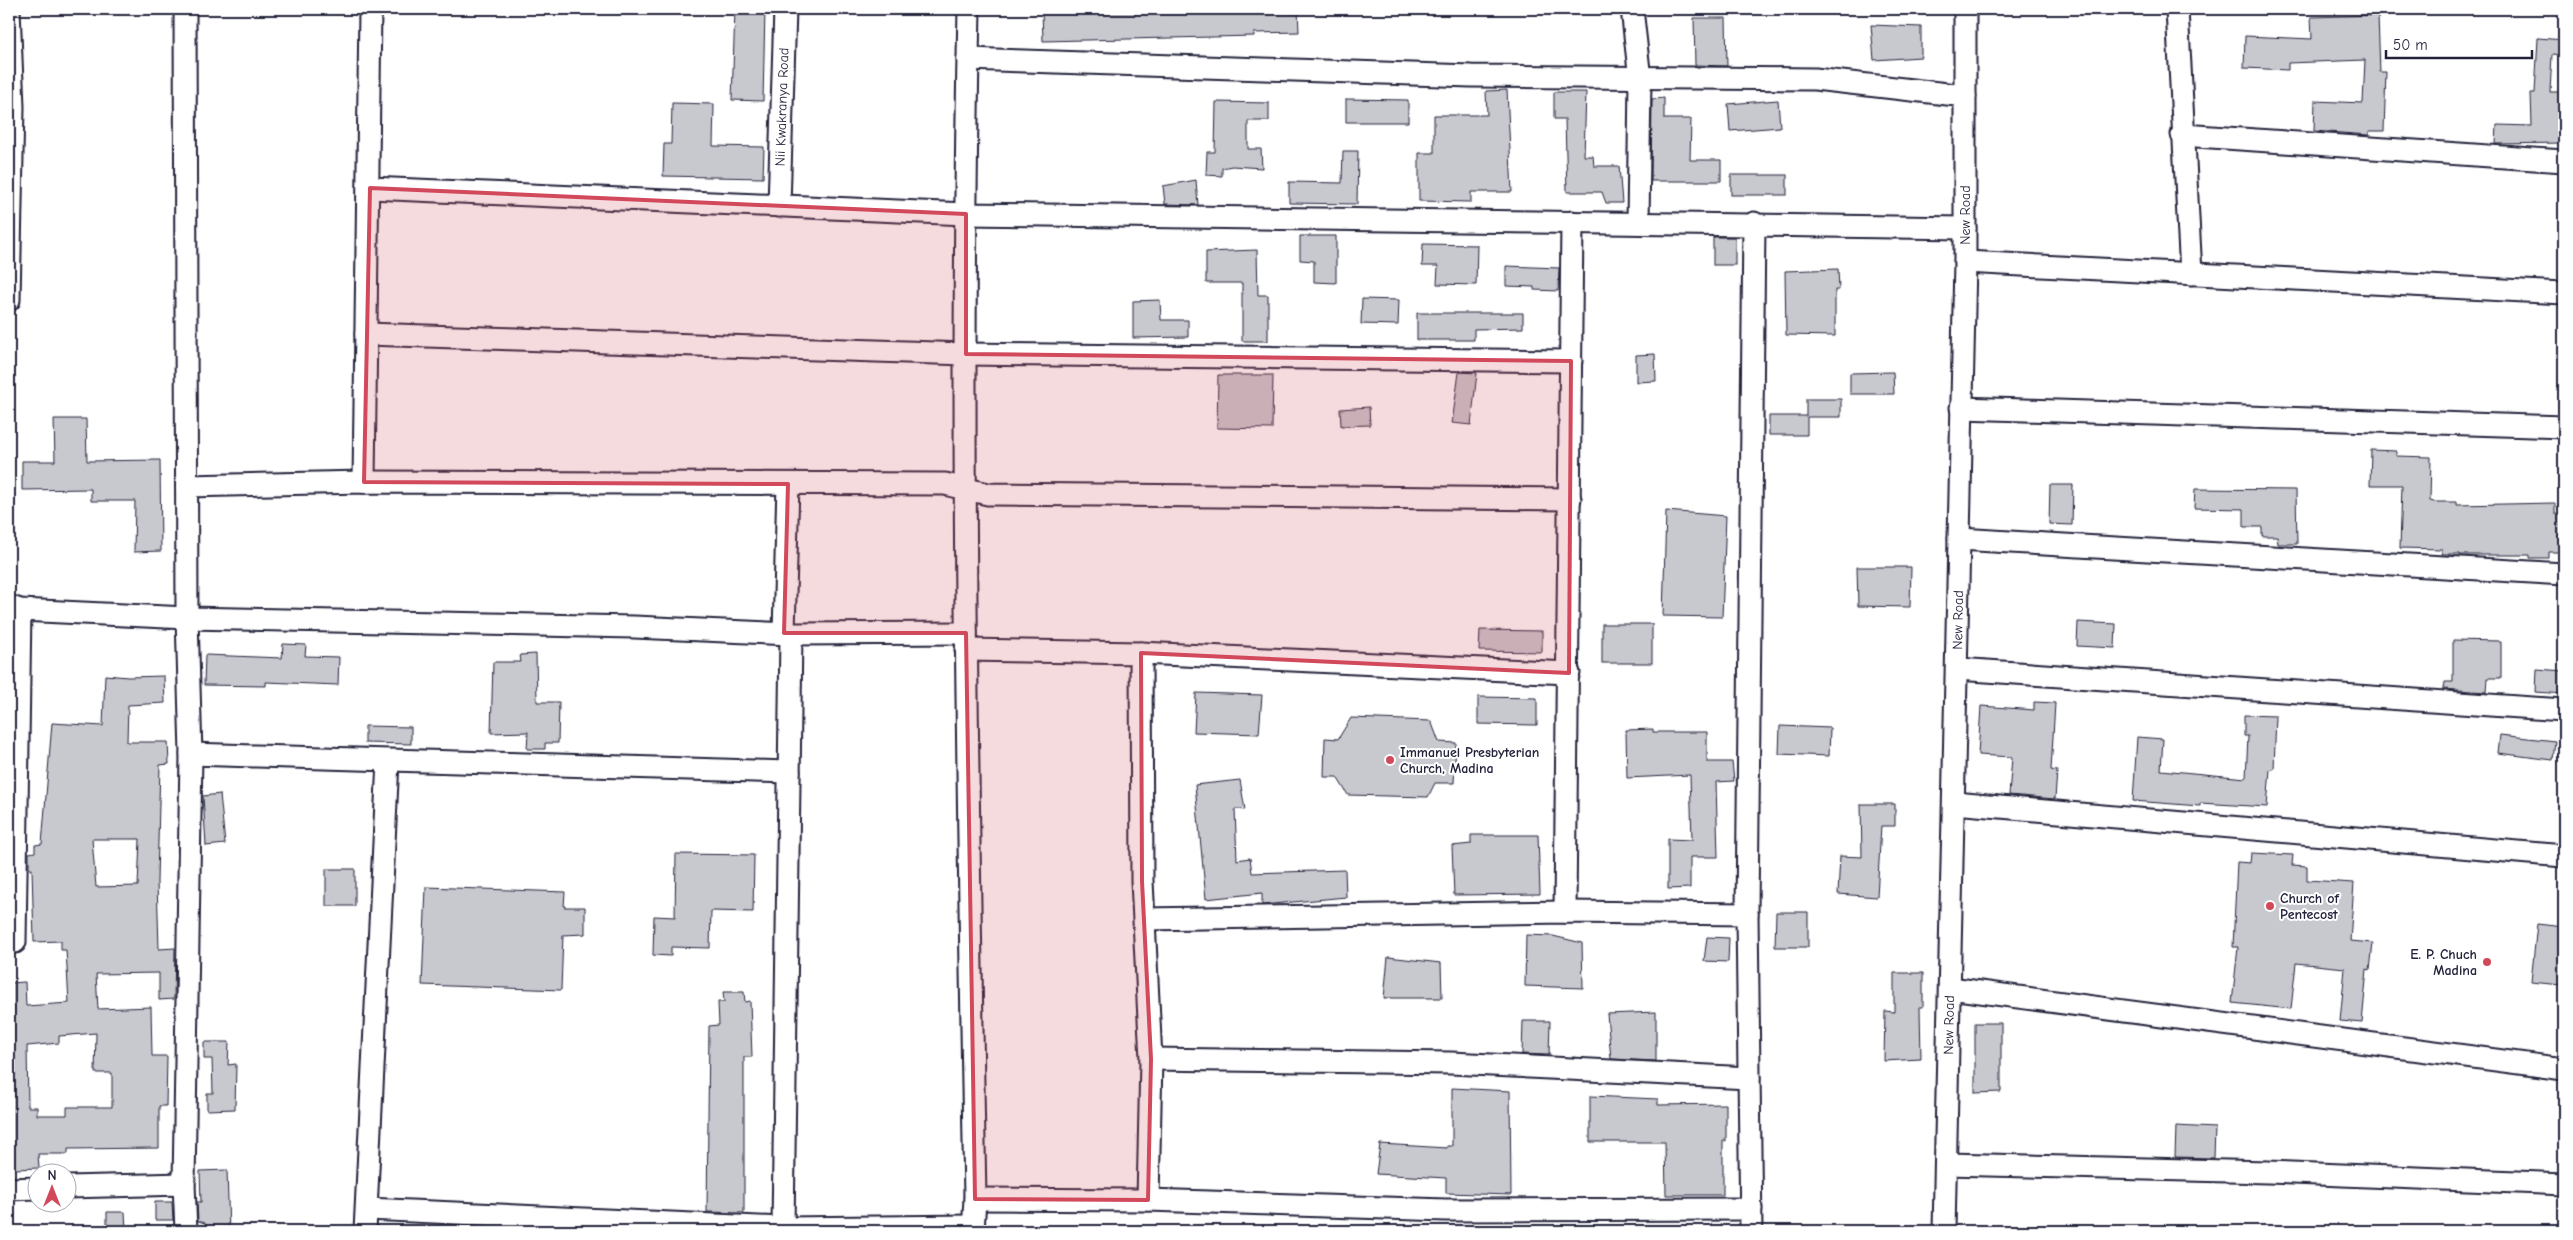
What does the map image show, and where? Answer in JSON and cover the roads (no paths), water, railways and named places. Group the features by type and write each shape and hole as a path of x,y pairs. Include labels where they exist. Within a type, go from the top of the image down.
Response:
{"street":[{"path":"9,9 13,107 9,300"},
{"path":"185,9 187,618 191,754 184,1184 186,1231"},
{"path":"364,482 370,188 370,9"},
{"name":"Nii Kwakranya Road","path":"779,206 784,9"},
{"path":"367,1209 783,1228 973,1229 975,1199 966,642 966,214 969,9"},
{"path":"1632,9 1640,79 1638,222"},
{"name":"New Road","path":"1944,1231 1965,262 1965,9"},
{"path":"2177,9 2182,135 2191,274"},
{"path":"968,59 1471,76 1640,79 1732,77 1815,79 1965,96"},
{"path":"2182,135 2564,161"},
{"path":"370,188 966,214 1754,223 1965,228"},
{"path":"1565,912 1569,673 1572,222"},
{"path":"1751,1231 1748,914 1754,223"},
{"path":"1965,262 2564,293"},
{"path":"366,334 966,354 1571,361"},
{"path":"1961,408 2564,427"},
{"path":"187,486 364,482 945,484 988,494 1570,499"},
{"path":"783,1228 789,772 787,633 788,484"},
{"path":"1959,539 2564,574"},
{"path":"9,942 15,942 14,608 187,618 595,626 787,633 1569,673"},
{"path":"1142,652 1141,846 1151,1059 1148,1200"},
{"path":"1957,669 2564,710"},
{"path":"191,754 789,772"},
{"path":"366,1231 388,761"},
{"path":"1954,803 2564,856"},
{"path":"1145,919 1565,912 1748,914"},
{"path":"1950,988 2564,1069"},
{"path":"1151,1059 1451,1063 1749,1078"},
{"path":"1946,1164 2268,1172 2564,1184"},
{"path":"78,1187 184,1184"},
{"path":"9,1189 28,1188"},
{"path":"975,1199 1148,1200 1446,1210 1751,1209"}],"place":[{"name":"Immanuel Presbyterian Church, Madina","path":"1390,760"},
{"name":"Church of Pentecost","path":"2270,906"},
{"name":"E. P. Chuch Madina","path":"2487,962"}]}
